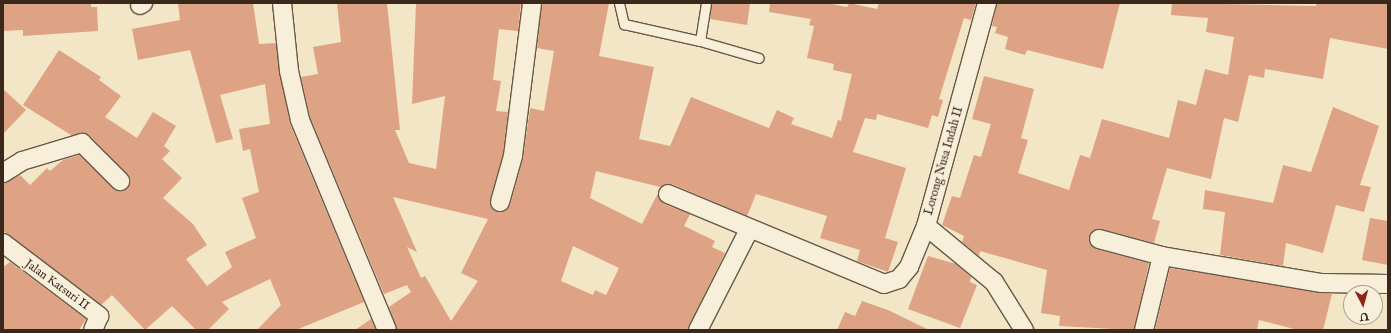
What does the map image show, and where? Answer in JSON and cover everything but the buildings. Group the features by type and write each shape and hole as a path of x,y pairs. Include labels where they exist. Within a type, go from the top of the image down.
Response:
{"street":[{"path":"282,3 289,71 300,120 387,330"},
{"path":"500,202 513,156 532,3"},
{"name":"Lorong Nusa Indah II","path":"987,3 926,226 994,282 1024,330"},
{"path":"3,173 22,162 82,143 120,181"},
{"path":"668,194 749,230 884,284 899,279 908,267 926,226"},
{"path":"698,330 749,230"},
{"path":"1099,239 1162,256 1322,283 1388,284"},
{"name":"Jalan Katsuri II","path":"3,243 100,316 93,330"},
{"path":"1144,330 1162,256"}],"lane":[{"path":"619,3 624,24 700,41 759,58"},
{"path":"700,41 706,3"}]}
